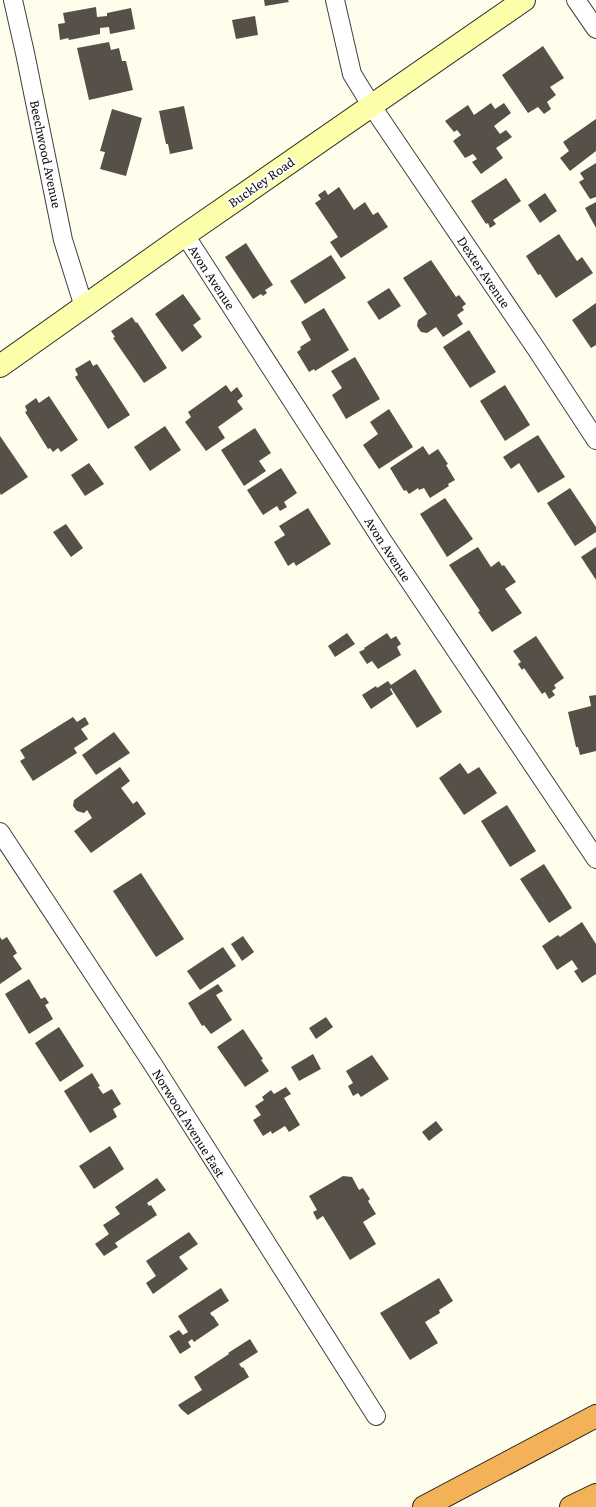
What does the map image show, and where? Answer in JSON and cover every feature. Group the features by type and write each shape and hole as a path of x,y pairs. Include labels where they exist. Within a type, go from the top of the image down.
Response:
{"highway":[{"path":"424,1507 596,1416"},
{"path":"571,1507 596,1495"}],"street":[{"name":"Beechwood Avenue","path":"13,0 64,240 84,307"},
{"name":"Dexter Avenue","path":"335,0 352,74 371,105 538,350 596,440"},
{"name":"Buckley Road","path":"0,366 371,105 524,0"},
{"path":"576,0 596,29"},
{"name":"Avon Avenue","path":"185,235 384,543 596,859"},
{"name":"Norwood Avenue East","path":"0,832 154,1066 376,1416"}],"building":[{"path":"264,0 288,0 289,2 265,6"},
{"path":"96,7 97,17 107,16 107,13 131,8 135,29 110,34 109,27 100,28 100,34 69,40 68,38 60,40 58,24 65,23 63,13"},
{"path":"255,16 258,35 236,39 232,20"},
{"path":"109,42 111,50 119,48 122,61 126,61 133,90 89,100 77,48"},
{"path":"543,46 564,78 550,87 556,95 547,102 551,109 544,114 538,107 528,113 502,75"},
{"path":"491,103 495,109 504,103 511,113 494,126 500,134 506,130 512,137 496,148 503,158 481,174 472,162 477,159 473,154 465,158 453,141 461,135 457,130 454,132 445,121 468,105 474,115"},
{"path":"184,106 193,149 170,154 168,144 166,144 159,111"},
{"path":"112,109 142,118 126,176 100,169 105,152 100,151"},
{"path":"596,119 596,151 570,171 560,158 569,151 563,142"},
{"path":"596,163 596,197 590,199 579,182 584,179 580,173"},
{"path":"506,178 521,201 493,220 496,224 490,228 488,223 486,224 471,201"},
{"path":"339,187 354,210 365,202 373,215 378,212 388,227 341,258 330,242 338,237 315,203 321,199 318,195 325,190 328,195"},
{"path":"545,193 557,211 540,223 528,205"},
{"path":"596,202 596,228 585,208"},
{"path":"559,234 577,261 582,257 593,273 556,298 540,274 538,275 526,256"},
{"path":"246,243 273,285 265,290 267,293 263,296 261,294 253,299 225,257"},
{"path":"331,255 346,278 305,304 290,281"},
{"path":"431,260 456,297 459,295 466,304 462,307 464,310 457,315 463,324 443,337 436,327 427,333 421,332 417,326 418,320 427,314 403,278"},
{"path":"389,288 401,306 379,320 367,302"},
{"path":"183,294 201,319 193,325 202,337 182,352 155,314"},
{"path":"596,303 596,345 591,348 572,320"},
{"path":"324,308 349,350 315,371 314,369 309,372 297,352 301,349 300,347 311,340 301,322"},
{"path":"132,317 136,323 137,322 167,368 144,383 113,338 115,337 111,331"},
{"path":"469,330 496,372 470,388 443,347"},
{"path":"355,357 380,399 346,419 332,395 342,388 331,371"},
{"path":"90,360 93,366 97,364 130,415 108,429 75,377 78,375 75,369"},
{"path":"226,385 231,392 237,387 243,396 237,401 243,409 218,427 225,438 206,451 185,422 191,417 188,412"},
{"path":"505,385 530,425 505,441 480,401"},
{"path":"49,396 78,440 61,452 58,448 53,452 50,448 48,449 25,412 27,411 25,406 36,398 39,403"},
{"path":"389,409 413,447 379,469 363,445 378,434 370,422"},
{"path":"165,426 181,450 150,471 134,447"},
{"path":"255,428 271,453 259,461 266,471 244,486 221,450"},
{"path":"538,435 565,477 538,493 519,463 511,469 503,457"},
{"path":"0,436 28,477 1,495 0,493"},
{"path":"423,446 429,455 438,449 448,464 446,465 455,480 448,484 449,486 430,498 424,488 419,490 418,488 409,494 406,490 404,491 390,468"},
{"path":"89,463 104,484 85,496 71,475"},
{"path":"281,468 297,493 284,502 287,507 280,511 277,506 263,515 247,490"},
{"path":"570,488 596,527 596,532 575,546 547,503"},
{"path":"445,498 473,539 447,557 420,514"},
{"path":"308,508 331,544 296,566 294,562 288,566 274,542 285,535 279,526"},
{"path":"66,524 83,548 71,557 53,532"},
{"path":"478,547 491,567 499,561 502,566 504,565 516,582 505,589 522,613 492,632 478,612 480,611 449,565"},
{"path":"596,547 596,580 581,557"},
{"path":"347,633 355,644 335,657 328,646"},
{"path":"387,633 391,639 396,636 401,644 397,647 401,655 378,669 372,661 367,664 359,652"},
{"path":"536,636 564,678 554,685 556,688 552,691 555,695 549,699 545,692 542,694 524,668 522,670 518,664 521,662 513,651"},
{"path":"415,669 442,712 417,728 391,688 390,689 393,694 371,709 362,695 376,686 377,688 388,681 391,685"},
{"path":"596,695 596,751 580,755 578,747 576,747 568,712 591,706 589,696"},
{"path":"73,717 77,722 85,717 89,724 81,729 88,739 74,748 77,753 33,781 20,761 25,758 20,750"},
{"path":"114,732 130,753 96,775 82,755"},
{"path":"460,763 468,774 479,767 497,793 464,815 439,778"},
{"path":"120,767 130,781 121,788 133,804 137,801 146,814 91,853 74,831 92,818 87,810 84,813 77,811 73,806 74,800"},
{"path":"507,805 536,851 510,867 481,821"},
{"path":"544,864 572,908 549,923 520,879"},
{"path":"141,873 184,939 156,957 113,891"},
{"path":"582,922 596,944 596,974 582,983 574,971 578,969 572,960 557,970 542,946 558,935 560,937"},
{"path":"243,936 254,952 242,961 231,944"},
{"path":"0,937 2,940 7,937 17,953 13,956 22,969 0,984"},
{"path":"223,947 236,966 200,990 187,971"},
{"path":"29,979 41,999 45,997 49,1003 45,1005 53,1019 29,1034 5,994"},
{"path":"218,984 223,991 216,995 232,1020 211,1034 204,1025 202,1026 188,1003"},
{"path":"326,1017 333,1027 316,1039 309,1028"},
{"path":"59,1027 84,1066 60,1082 35,1043"},
{"path":"243,1029 263,1059 261,1060 269,1071 245,1087 217,1047"},
{"path":"313,1054 321,1069 299,1081 291,1067"},
{"path":"372,1055 389,1079 361,1097 358,1093 353,1096 348,1086 353,1083 346,1071"},
{"path":"92,1073 103,1094 112,1089 121,1104 113,1109 117,1117 90,1133 64,1091"},
{"path":"286,1087 291,1094 284,1098 300,1125 289,1132 285,1126 272,1134 271,1131 263,1136 253,1120 261,1115 255,1106 264,1100 262,1097 271,1090 274,1094"},
{"path":"436,1121 443,1130 429,1141 422,1132"},
{"path":"110,1146 124,1169 94,1189 79,1166"},
{"path":"343,1176 352,1177 359,1190 363,1188 370,1199 368,1201 376,1214 363,1222 376,1244 350,1260 323,1216 317,1220 313,1212 317,1210 309,1196"},
{"path":"157,1178 166,1190 147,1203 149,1206 151,1205 157,1215 115,1243 118,1247 104,1256 95,1244 109,1234 103,1225 120,1214 115,1207"},
{"path":"189,1232 198,1244 179,1257 188,1269 153,1294 146,1283 156,1276 146,1261"},
{"path":"439,1278 453,1301 439,1310 440,1313 425,1322 438,1343 410,1360 380,1313"},
{"path":"221,1288 229,1301 210,1313 219,1325 194,1342 192,1339 188,1342 191,1347 180,1354 169,1336 179,1330 183,1335 188,1332 178,1316"},
{"path":"250,1339 258,1352 239,1364 242,1368 243,1367 249,1377 188,1415 181,1409 178,1405 202,1390 194,1377"}]}
